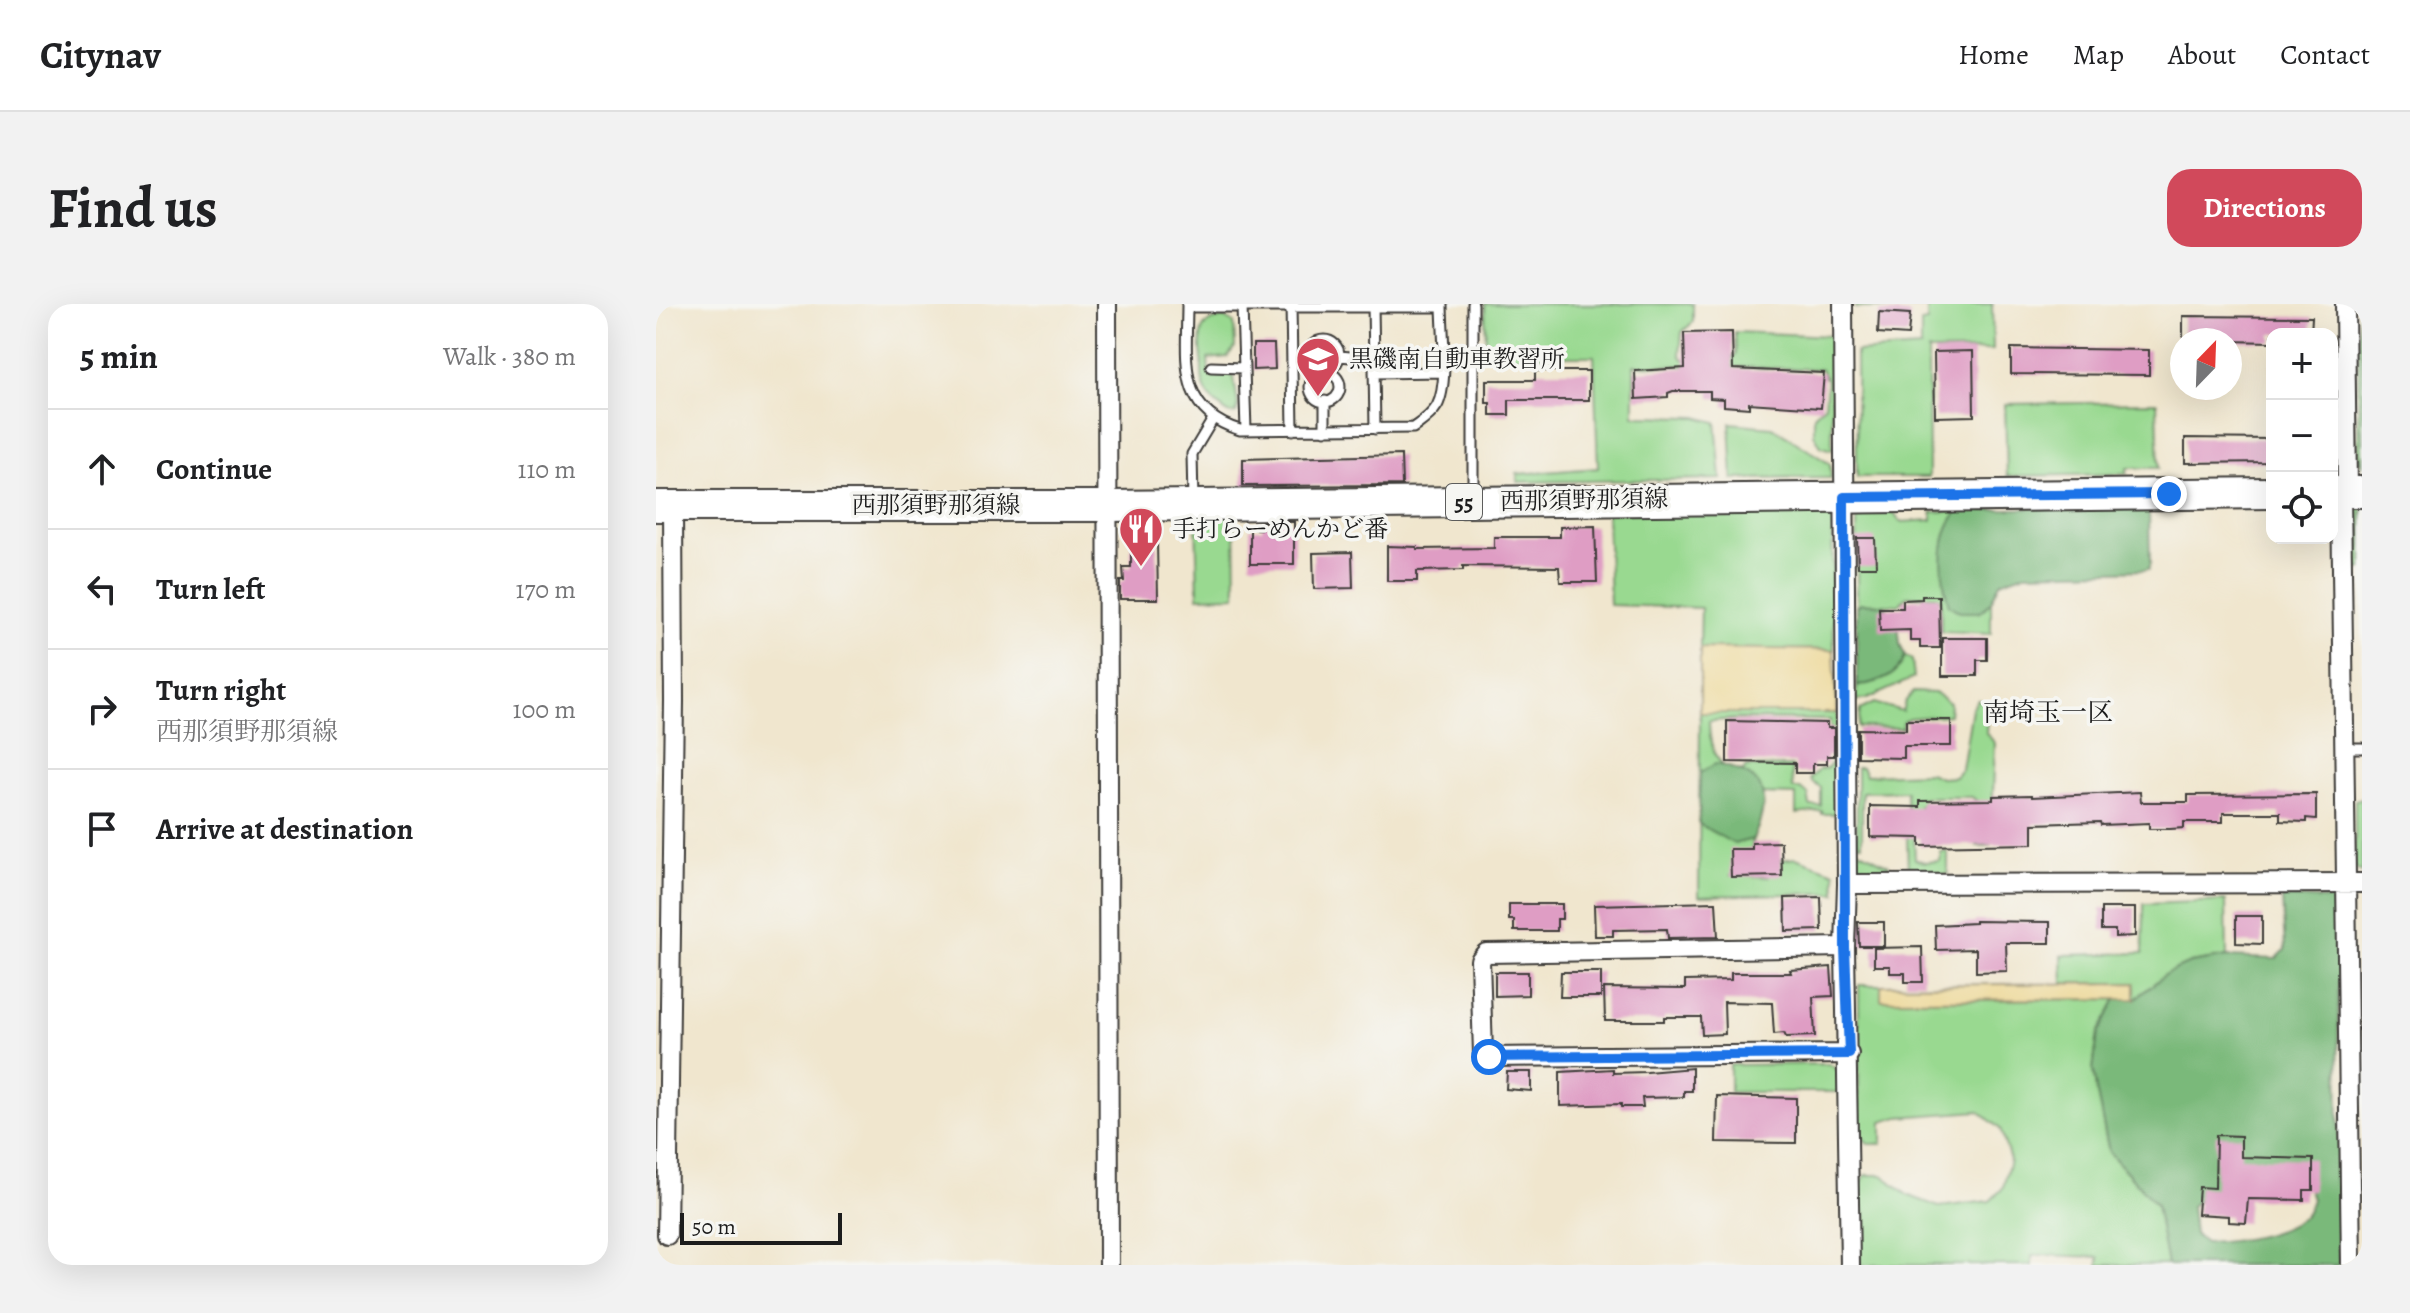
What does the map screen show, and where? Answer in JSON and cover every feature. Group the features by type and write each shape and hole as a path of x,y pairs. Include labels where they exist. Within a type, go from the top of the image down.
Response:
{"main road":[{"name":"西那須野那須線","path":"664,506 1108,506 2266,493"}],"street":[{"path":"1107,304 1109,1265"},
{"path":"1843,304 1845,947 1850,1265"},
{"path":"2345,304 2343,643 2353,748 2351,1265"},
{"path":"664,506 663,967 667,1235"},
{"path":"2343,643 2362,643"},
{"path":"1847,884 2353,883"},
{"path":"1845,947 1486,953 1480,960 1482,1038 1483,1053 1489,1057 1849,1054"}],"lane":[{"path":"1473,304 1473,501"},
{"path":"1187,305 1291,305 1442,306 1442,391 1437,407 1413,428 1246,430 1223,425 1213,419 1200,407 1190,389 1187,305"},
{"path":"1291,305 1293,430"},
{"path":"1373,305 1375,429"},
{"path":"1242,307 1246,430"},
{"path":"1324,371 1311,362 1310,353 1315,344 1325,340 1333,343 1339,356 1336,364 1324,371 1313,378 1310,386 1313,395 1325,401 1337,396 1340,387 1334,375 1324,371"},
{"path":"1339,356 1374,359"},
{"path":"1211,367 1244,368"},
{"path":"1374,373 1442,372"},
{"path":"1325,401 1325,430"},
{"path":"1193,505 1192,454 1213,419"}],"green space":[{"path":"1485,304 1693,304 1693,322 1682,332 1680,354 1683,359 1731,359 1736,354 1735,332 1832,336 1832,450 1821,447 1814,434 1814,415 1825,404 1827,381 1821,369 1634,365 1634,416 1697,417 1716,422 1721,479 1518,482 1517,474 1598,468 1594,356 1486,356"},
{"path":"1856,304 1992,304 1993,350 1928,351 1929,477 1857,477 1856,352 1921,348 1921,323 1927,322 1927,308 1856,308"},
{"path":"2359,304 2362,304 2362,467 2358,459"},
{"path":"1225,318 1234,323 1235,347 1227,357 1208,359 1209,374 1234,377 1238,406 1236,413 1230,414 1211,399 1202,377 1202,331 1209,322"},
{"path":"2157,402 2159,468 2127,468 2127,474 2007,476 2005,404"},
{"path":"1730,423 1772,427 1830,464 1831,478 1733,479"},
{"path":"2357,505 2362,505 2362,569 2354,569 2353,512"},
{"path":"2142,506 2149,510 2148,570 2025,573 2000,582 1991,602 1980,612 1960,612 1949,605 1942,555 1947,530 1960,510"},
{"path":"1827,510 1832,518 1834,650 1700,648 1701,608 1610,605 1607,513"},
{"path":"1861,511 1892,511 1900,522 1932,520 1932,512 1959,511 1980,612 1991,602 1991,634 1941,632 1941,599 1935,596 1907,596 1899,605 1861,603 1857,606 1857,514"},
{"path":"1196,515 1235,515 1236,596 1198,597"},
{"path":"1861,603 1881,604 1897,615 1900,644 1905,656 1892,675 1857,686 1857,606"},
{"path":"1905,656 1912,660 1914,678 1857,701 1857,686 1892,675"},
{"path":"1913,692 1935,693 1950,703 1949,715 1909,718 1903,722 1903,728 1858,727 1860,710 1874,703 1902,711"},
{"path":"1978,699 1984,703 1986,733 1995,743 1991,846 1977,846 1978,802 1972,797 1924,797 1913,818 1915,859 1940,861 1941,852 1948,852 1948,874 1908,873 1906,791 1862,792 1862,844 1857,844 1857,767 1862,767 1866,775 1929,773 1941,778 1955,777 1962,769 1972,708"},
{"path":"1700,713 1837,713 1837,814 1822,814 1822,811 1796,814 1796,795 1755,794 1752,849 1731,875 1768,877 1781,860 1796,858 1835,872 1836,893 1699,896","holes":["1830,720 1832,763 1811,778 1821,788 1821,806 1810,806 1808,794 1793,789 1792,766 1746,767 1742,773 1733,771 1720,762 1710,739 1709,721"]},
{"path":"1715,764 1745,773 1761,788 1763,810 1753,839 1734,844 1699,824 1700,773"},
{"path":"2362,798 2362,873 2355,868 2355,800"},
{"path":"1857,849 1889,865 1891,874 1862,874 1858,871"},
{"path":"2282,897 2338,900 2339,1265 2167,1265 2156,1205 2109,1152 2093,1070 2098,1033 2116,999 2135,999 2167,973 2190,963 2227,957 2276,959 2285,950","holes":["2304,1173 2312,1199 2304,1216 2270,1233 2205,1243 2194,1234 2191,1206 2206,1195"]},
{"path":"2226,901 2227,957 2190,963 2167,973 2135,999 2135,983 2063,983 2062,955 2143,953 2144,904"},
{"path":"1859,985 1881,985 1881,1000 2116,999 2098,1033 2093,1070 2096,1089 2109,1152 2156,1205 2167,1265 2099,1265 2099,1257 2041,1255 2032,1256 2032,1265 1860,1265 1859,1185 1866,1175 1883,1175 1907,1195 1939,1207 1990,1201 2003,1188 2010,1160 2000,1129 1979,1111 1899,1117 1882,1122 1882,1144 1868,1144 1859,1133"},
{"path":"1829,1064 1838,1070 1838,1092 1730,1092 1730,1065"}],"sand":[{"path":"1700,648 1834,650 1837,713 1700,713"},
{"path":"2135,983 2135,999 1881,1000 1881,985"}],"building":[{"path":"1879,312 1910,314 1908,335 1878,333"},
{"path":"2183,316 2312,317 2311,328 2266,328 2266,342 2242,341 2242,328 2183,328"},
{"path":"1732,332 1733,369 1824,373 1821,408 1749,403 1749,408 1724,406 1724,399 1710,398 1710,391 1673,391 1668,393 1668,397 1636,399 1635,371 1685,368 1684,333"},
{"path":"1253,344 1274,344 1275,369 1253,370"},
{"path":"2011,348 2149,350 2149,375 2011,374"},
{"path":"1973,351 1974,416 1935,417 1934,352"},
{"path":"1535,371 1589,371 1589,400 1509,400 1509,415 1490,415 1490,403 1486,403 1486,380 1535,380"},
{"path":"2185,438 2266,439 2266,462 2185,463"},
{"path":"1401,455 1402,485 1243,486 1243,459"},
{"path":"1262,522 1294,522 1294,564 1250,564 1250,529 1262,529"},
{"path":"1595,526 1597,582 1560,582 1559,567 1463,566 1463,570 1417,571 1417,581 1387,581 1387,546 1417,549 1494,548 1494,537 1560,537 1560,527"},
{"path":"1857,538 1875,538 1876,567 1858,567"},
{"path":"1157,541 1158,599 1120,599 1123,567 1131,567 1131,542"},
{"path":"1352,552 1353,588 1314,589 1313,553"},
{"path":"1922,596 1939,596 1940,648 1920,648 1920,641 1910,641 1910,630 1880,631 1879,608 1903,608 1903,600 1922,599"},
{"path":"1942,638 1987,638 1987,660 1977,660 1977,676 1942,676"},
{"path":"1906,720 1951,720 1951,746 1904,746 1904,758 1858,757 1858,729 1906,730"},
{"path":"1727,721 1827,723 1827,728 1834,728 1834,756 1827,756 1827,764 1813,764 1813,773 1795,773 1795,763 1727,762"},
{"path":"2140,792 2141,802 2188,802 2188,795 2316,794 2316,819 2306,818 2306,822 2280,821 2280,813 2223,813 2223,822 2184,822 2184,828 2170,829 2149,829 2149,823 2033,824 2033,844 1920,846 1920,838 1870,837 1870,806 1920,807 1920,801 1993,800 1993,796"},
{"path":"1781,842 1782,876 1731,877 1730,849 1752,849 1752,843"},
{"path":"1821,897 1822,930 1786,931 1785,898"},
{"path":"1716,902 1718,937 1668,938 1667,929 1613,930 1613,936 1595,936 1594,905"},
{"path":"1509,904 1562,904 1562,919 1557,919 1557,931 1514,931 1514,920 1509,920"},
{"path":"2101,908 2135,908 2135,936 2115,937 2115,930 2101,930"},
{"path":"2236,916 2262,916 2262,944 2236,943"},
{"path":"1975,921 2050,922 2050,943 2006,943 2007,971 1976,972 1976,949 1936,950 1935,925"},
{"path":"1858,922 1884,922 1884,946 1859,946"},
{"path":"1922,947 1923,982 1905,982 1905,973 1890,973 1890,966 1874,966 1874,948"},
{"path":"1831,967 1833,996 1813,997 1815,1036 1786,1037 1784,1033 1774,1034 1772,1003 1724,1002 1725,1034 1702,1035 1701,1017 1664,1017 1664,1021 1605,1021 1604,988 1685,989 1685,981 1731,980 1731,973 1791,973 1790,970"},
{"path":"1495,972 1528,972 1528,995 1495,996"},
{"path":"1561,972 1601,972 1601,997 1560,997"},
{"path":"1692,1068 1692,1091 1684,1091 1684,1097 1642,1098 1643,1107 1621,1107 1621,1104 1560,1106 1560,1072 1613,1069 1613,1073 1647,1072"},
{"path":"1507,1072 1531,1072 1531,1091 1506,1089"},
{"path":"1717,1096 1796,1098 1796,1143 1716,1142"},
{"path":"2216,1135 2241,1136 2241,1157 2313,1159 2313,1190 2304,1190 2304,1200 2248,1199 2246,1223 2229,1222 2229,1216 2197,1214 2199,1187 2215,1188"}],"place":[{"name":"黒磯南自動車教習所","path":"1318,398"},
{"name":"手打らーめんかど番","path":"1141,568"}],"district":[{"name":"南埼玉一区","path":"2048,712"}],"route":[{"path":"1489,1057 1849,1054 1845,947 1844,497 2169,494"}]}
